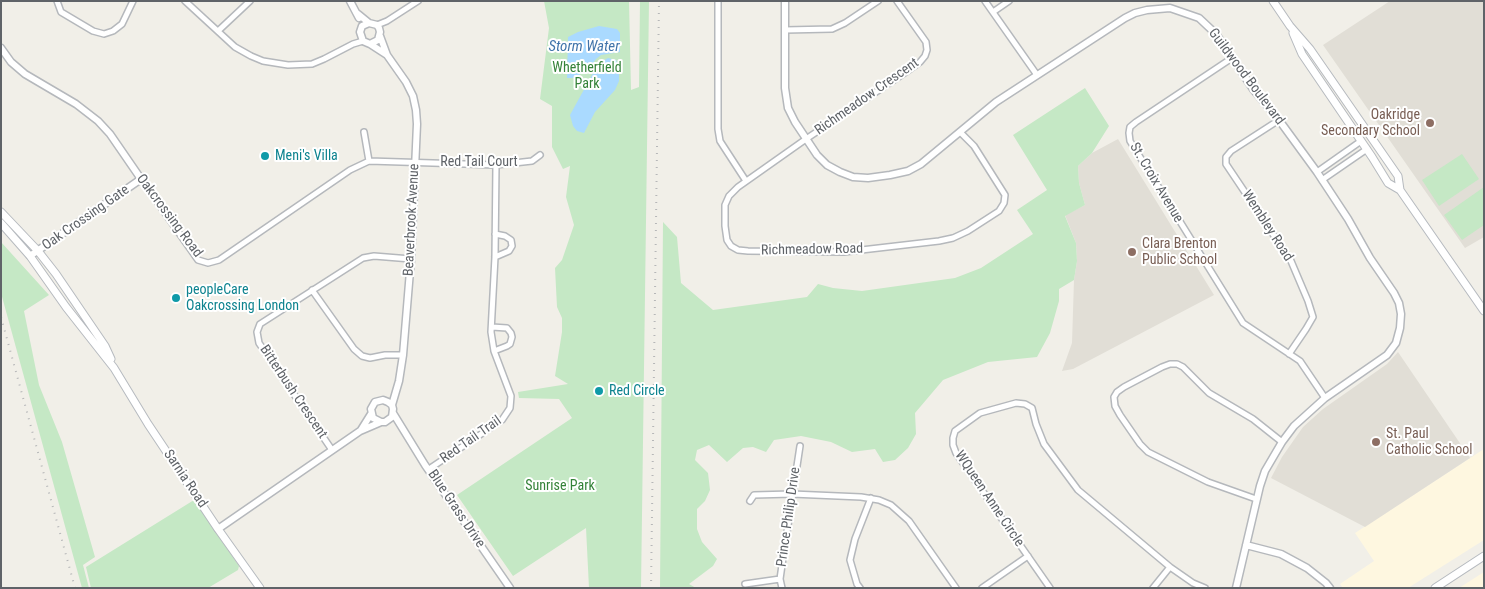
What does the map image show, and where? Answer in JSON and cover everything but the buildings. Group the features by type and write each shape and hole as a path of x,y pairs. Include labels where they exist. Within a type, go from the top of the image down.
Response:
{"main road":[{"path":"1273,1 1290,26 1310,49 1398,176 1400,190 1484,312"},
{"path":"1290,26 1302,54 1388,184 1400,190"},
{"name":"Sarnia Road","path":"1,212 38,251 105,346 114,368"},
{"name":"Sarnia Road","path":"1,223 30,256 66,307 114,368 148,424 260,588"},
{"path":"1435,588 1484,556"}],"street":[{"path":"57,1 60,12 93,32 104,34 113,32 122,24 133,1"},
{"path":"185,1 235,46 251,56 288,65 312,64 353,44 363,41 370,44 374,43 387,22"},
{"path":"218,31 250,1"},
{"path":"350,1 364,27 363,41"},
{"path":"353,44 364,27 387,22 418,1"},
{"path":"718,1 718,129 720,141 746,180"},
{"name":"Guildwood Boulevard","path":"785,1 786,97 788,108 817,156 827,165 840,172 868,178 908,171 921,164 996,102 1125,18 1147,10 1170,8 1199,18 1216,34 1253,89 1279,120 1348,219 1370,258 1394,293 1399,303 1401,314 1396,343 1387,355 1325,398 1294,426 1282,442 1265,471 1256,499 1236,588"},
{"path":"786,30 832,29 878,1"},
{"name":"Richmeadow Crescent","path":"806,139 906,72 925,56 927,50 926,42 897,1"},
{"path":"985,1 1037,75"},
{"path":"993,12 1009,1"},
{"path":"377,25 380,34"},
{"name":"Beaverbrook Avenue","path":"380,34 387,55 406,82 413,96 417,124 411,259 403,356 399,381 392,405"},
{"name":"Beaverbrook Avenue","path":"370,44 387,55"},
{"name":"Oakcrossing Road","path":"1,48 11,62 25,74 76,104 98,121 110,134 198,260 208,263 219,260 350,170 369,161 416,162"},
{"name":"St. Croix Avenue","path":"1232,58 1136,122 1130,127 1130,141 1243,323 1300,360 1325,398"},
{"name":"Wembley Road","path":"1279,120 1231,151 1226,157 1226,164 1291,261 1308,300 1313,316 1289,354"},
{"path":"364,132 369,161"},
{"name":"Richmeadow Road","path":"806,139 746,180 729,196 725,205 725,226 727,240 731,246 738,250 844,252 939,241 953,238 968,231 999,211 1004,203 1005,195 974,146 960,132"},
{"path":"1316,172 1360,140"},
{"path":"1322,180 1366,149"},
{"name":"Red Tail Court","path":"416,162 496,165 532,161 540,155"},
{"name":"Red Tail Trail","path":"429,470 502,420 510,408 511,396 494,351 492,327 496,165"},
{"name":"Oak Crossing Gate","path":"30,256 141,180"},
{"path":"495,234 505,236 511,240 512,246 509,252 495,257"},
{"name":"Bitterbush Crescent","path":"332,450 259,344 257,332 260,324 363,258 374,256 411,259"},
{"path":"312,290 354,349 362,356 370,358 385,355 403,356"},
{"path":"492,327 507,328 512,337 507,346 494,351"},
{"path":"1256,499 1208,482 1148,452 1140,444 1114,406 1116,392 1162,367 1177,364 1183,367 1209,393 1253,419 1282,442"},
{"path":"360,430 371,414 376,402 395,392"},
{"path":"218,528 360,430 389,420 393,414 392,405 383,400"},
{"name":"WQueen Anne Circle","path":"1050,588 956,453 952,438 955,431 980,413 1016,404 1025,404 1032,408 1044,444 1078,490 1170,567"},
{"path":"371,414 373,418 383,422"},
{"name":"Blue Grass Drive","path":"393,414 510,588"},
{"name":"Blue Grass Drive","path":"383,422 403,431"},
{"name":"Prince Philip Drive","path":"782,588 780,579 800,446"},
{"path":"750,501 754,495 792,494 871,498 891,505 910,521 956,588"},
{"path":"860,588 850,560 855,539 871,498"},
{"path":"1246,546 1281,554 1307,568 1330,588"},
{"path":"982,588 1028,556"},
{"path":"1153,588 1170,567 1205,588"},
{"path":"745,584 780,579"}],"shaded area":[{"name":"Oakridge Secondary School","path":"1390,1 1484,1 1484,237 1465,248 1323,45"},
{"name":"Clara Brenton Public School","path":"1118,139 1214,295 1073,369 1062,371 1072,343 1074,280 1077,261 1076,243 1065,215 1085,205 1079,183 1078,166 1092,153"},
{"name":"St. Paul Catholic School","path":"1398,352 1470,458 1365,527 1271,478 1282,457 1303,427 1323,409 1387,364"},
{"path":"1484,449 1484,540 1408,588 1343,588 1340,584 1374,561 1355,533"},
{"path":"1484,572 1484,588 1459,588"}],"green space":[{"path":"544,1 629,1 631,90 639,87 640,1 649,1 641,588 589,588 586,528 513,576 457,495 572,418 559,399 519,398 518,392 568,384 555,376 562,332 562,318 557,307 555,268 562,260 574,225 566,197 570,166 563,169 552,147 552,106 540,99 549,28"},
{"path":"1085,88 1109,126 1092,153 1078,166 1079,183 1085,205 1065,216 1076,243 1077,261 1074,280 1059,289 1059,301 1050,333 1037,357 988,362 943,380 915,413 916,434 908,448 895,460 883,462 875,449 852,452 831,442 801,436 774,440 766,452 753,447 743,448 727,462 709,445 697,450 695,460 708,473 710,490 705,501 697,509 697,529 702,542 717,559 713,566 689,584 696,588 660,588 663,222 677,237 681,283 713,310 807,297 818,284 833,288 862,291 955,278 981,268 1033,234 1017,210 1047,190 1013,135"},
{"path":"1462,154 1479,179 1439,206 1422,180"},
{"path":"1484,187 1484,225 1462,240 1444,215"},
{"path":"1,242 49,295 24,311 39,385 62,442 95,557 83,565 89,588 82,588 1,293"},
{"path":"194,500 239,566 238,570 208,588 91,588 86,567"}],"water":[{"name":"Storm Water","path":"599,26 617,29 620,33 620,52 601,55 591,66 575,78 567,78 568,37"},
{"name":"Storm Water","path":"608,58 616,60 619,68 619,81 615,90 595,112 584,133 577,131 573,126 570,115 598,64"}],"railway":[{"path":"651,588 659,1"},
{"path":"1,317 75,588"}],"place":[{"name":"Oakridge Secondary School","path":"1430,123"},
{"name":"Meni's Villa","path":"265,156"},
{"name":"Clara Brenton Public School","path":"1132,252"},
{"name":"peopleCare Oakcrossing London","path":"176,298"},
{"name":"Red Circle","path":"599,391"},
{"name":"St. Paul Catholic School","path":"1376,442"}],"park label":[{"name":"Whetherfield Park","path":"587,76"},
{"name":"Sunrise Park","path":"560,486"}]}
